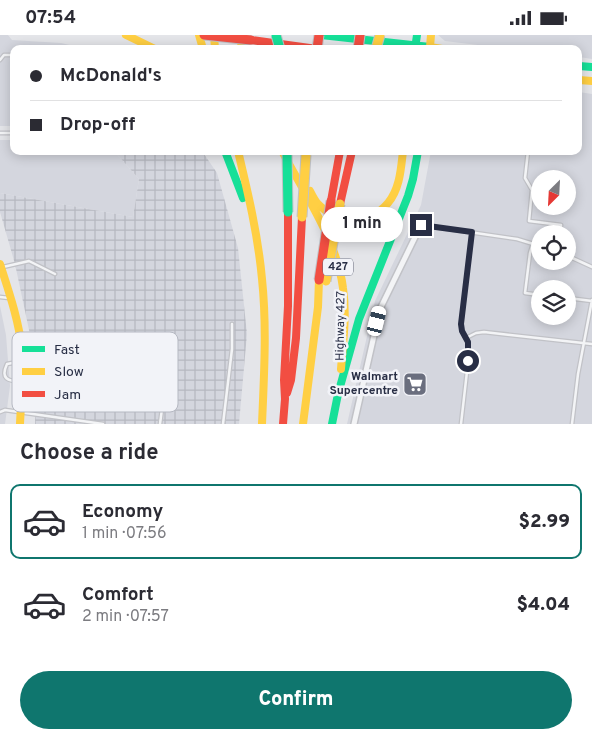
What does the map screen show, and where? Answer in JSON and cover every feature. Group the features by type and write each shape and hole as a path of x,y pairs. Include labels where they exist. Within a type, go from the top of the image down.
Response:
{"main road":[{"path":"126,35 149,45"},
{"path":"204,35 284,45"},
{"path":"320,35 393,45"},
{"path":"227,155 255,230"},
{"path":"238,155 260,260 264,344 262,424"},
{"path":"283,424 288,306 288,212 284,155"},
{"name":"Highway 427","path":"286,155 322,226 341,278 344,305 338,395"},
{"path":"287,155 318,203 339,217 356,219 377,213 394,194 399,180 402,155"},
{"path":"285,399 291,380 296,339 306,155"},
{"path":"303,424 318,307 336,202 340,155"},
{"path":"336,202 351,155"},
{"path":"338,395 359,319 396,228 413,179 417,155"},
{"path":"1,266 19,332"},
{"name":"427","path":"332,424 338,395"},
{"path":"20,412 20,424"}],"street":[{"path":"354,424 380,309 421,225"}],"lane":[{"path":"528,155 525,178 532,190 529,221 561,225"},
{"path":"421,225 531,242"},
{"path":"461,424 469,354 461,324 472,232"},
{"path":"531,250 525,293 531,294"},
{"path":"576,260 592,267"},
{"path":"1,266 29,261 54,275"},
{"path":"0,297 11,299"},
{"path":"572,424 578,373 592,300 576,299"},
{"path":"224,424 232,349 232,324"},
{"path":"466,338 476,333 484,332 592,344"},
{"path":"12,362 7,363 5,366 4,375 8,380 12,381"},
{"path":"20,412 103,424"}],"shaded area":[{"path":"0,35 8,35 12,40 70,45 10,45 10,126 0,126"},
{"path":"438,35 592,35 592,59 582,57 582,45 478,45 445,41"},
{"path":"582,92 592,94 592,424 347,424 375,301 421,205 430,155 582,155"},
{"path":"0,140 10,140 10,155 118,155 139,179 133,217 0,193"},
{"path":"118,155 205,155 217,173 238,248 247,334 239,424 35,424 35,412 178,412 178,332 29,332 15,264 0,212 0,193 133,217 139,179"},
{"path":"0,306 6,335 10,386 5,424 0,424"}],"traffic: fast":[{"path":"276,35 279,45"},
{"path":"321,35 412,45"},
{"path":"416,45 417,35"},
{"path":"582,66 592,67"},
{"path":"227,155 243,198"},
{"path":"287,155 288,212"},
{"path":"332,424 338,394 359,319 408,196 417,155"}],"traffic: slow":[{"path":"126,35 147,45"},
{"path":"199,35 202,45"},
{"path":"214,35 215,45"},
{"path":"240,35 241,45"},
{"path":"377,45 380,35"},
{"path":"430,45 431,35"},
{"path":"582,80 592,81"},
{"path":"239,155 255,230 264,297 265,333 262,424"},
{"path":"284,155 327,235 340,270 345,308 341,369"},
{"path":"302,217 306,155"},
{"path":"310,191 318,204 334,215 353,219 372,215 381,210 392,197 399,178 402,155"},
{"path":"326,281 340,204"},
{"path":"0,264 19,332"},
{"path":"303,424 318,307 319,280"},
{"path":"20,424 21,412"}],"traffic: jam":[{"path":"204,35 251,40"},
{"path":"318,45 319,35"},
{"path":"359,45 360,35"},
{"path":"251,40 288,45"},
{"path":"331,201 339,155"},
{"path":"340,204 351,155"},
{"path":"319,280 331,201"},
{"path":"283,424 288,306 288,212"},
{"path":"287,393 291,380 296,338 302,217"}],"place":[{"name":"Walmart Supercentre","path":"415,384"}],"route":[{"path":"421,225 472,232 461,324 463,334 468,342 468,361"}]}
